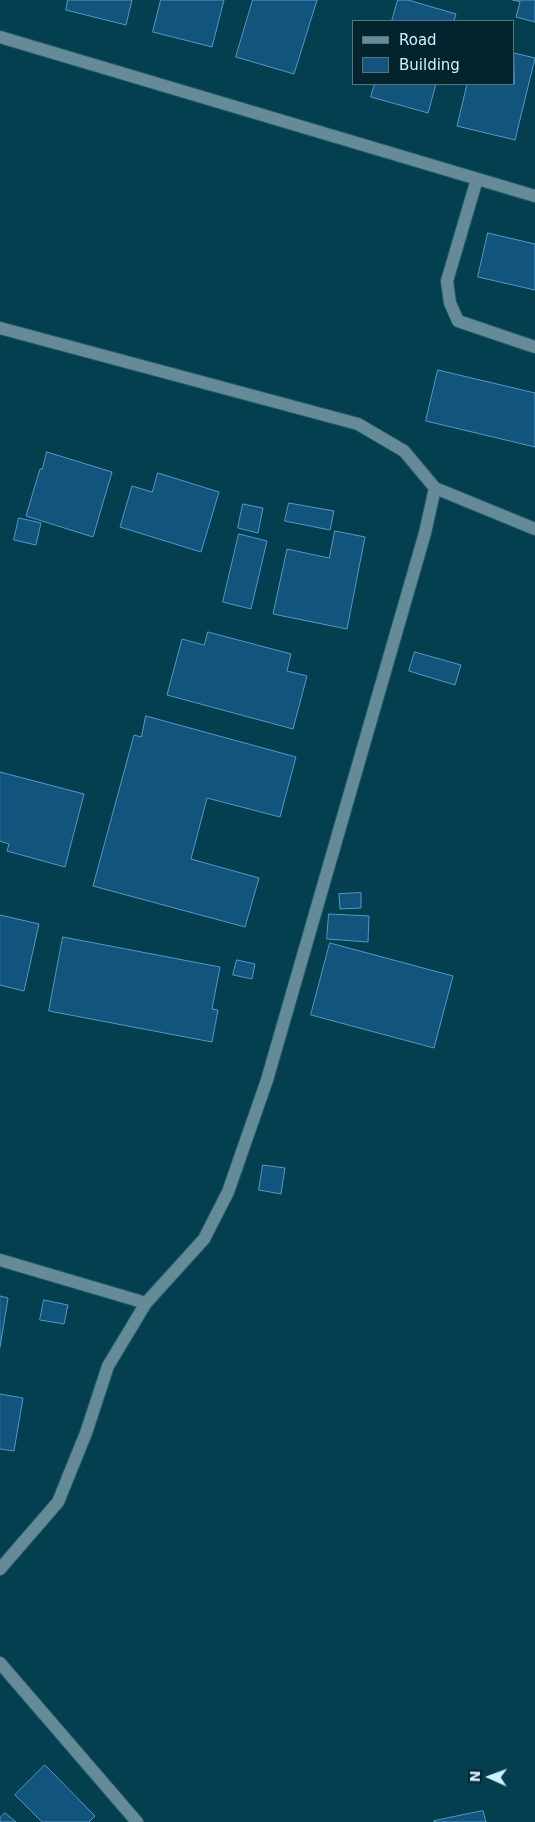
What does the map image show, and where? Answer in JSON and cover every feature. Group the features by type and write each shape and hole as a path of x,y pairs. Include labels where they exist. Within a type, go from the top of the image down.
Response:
{"street":[{"path":"0,37 535,196"},
{"path":"477,179 447,281 450,303 458,321 535,347"},
{"path":"0,328 358,424 404,451 435,488 535,529"},
{"path":"0,1569 58,1502 86,1433 108,1366 146,1303 204,1239 228,1192 267,1080 425,533 435,488"},
{"path":"0,1260 146,1303"},
{"path":"0,1663 137,1822"}],"building":[{"path":"68,0 132,0 126,25 66,10"},
{"path":"161,0 224,0 212,47 153,32"},
{"path":"253,0 317,0 294,74 236,57"},
{"path":"398,0 408,0 456,14 454,20 392,20"},
{"path":"513,0 535,0 535,22 516,17 520,2"},
{"path":"515,53 535,58 515,140 457,126 467,85 515,85"},
{"path":"375,85 436,85 428,113 371,97"},
{"path":"488,233 535,244 535,290 478,277"},
{"path":"438,370 535,393 535,447 426,421"},
{"path":"47,452 112,472 93,537 26,516"},
{"path":"158,473 219,492 201,552 120,527 132,486 152,492"},
{"path":"289,503 334,511 330,530 285,521"},
{"path":"243,504 263,508 258,533 238,528"},
{"path":"19,518 41,523 36,545 14,540"},
{"path":"335,531 365,537 347,629 273,614 287,549 329,558"},
{"path":"239,534 267,541 251,609 223,602"},
{"path":"208,632 291,654 287,671 307,676 293,729 167,695 182,639 204,645"},
{"path":"415,652 461,665 455,685 409,671"},
{"path":"146,716 296,757 280,817 207,798 191,859 259,878 245,927 93,886 134,735 141,737"},
{"path":"0,772 84,794 65,867 7,851 9,844 0,841"},
{"path":"361,893 361,908 340,909 339,894"},
{"path":"329,914 369,916 368,942 327,939"},
{"path":"0,915 39,924 24,991 0,985"},
{"path":"63,937 220,967 212,1009 218,1010 212,1042 49,1011"},
{"path":"330,943 453,976 434,1048 311,1015"},
{"path":"237,960 255,964 252,979 233,975"},
{"path":"263,1165 285,1168 281,1194 259,1190"},
{"path":"0,1296 8,1298 0,1347"},
{"path":"44,1300 68,1305 64,1324 40,1320"},
{"path":"0,1394 23,1398 14,1451 0,1449"},
{"path":"45,1765 95,1816 89,1822 42,1822 15,1795"},
{"path":"483,1811 486,1822 434,1822 434,1821"},
{"path":"5,1813 16,1822 0,1822 0,1818"}]}
